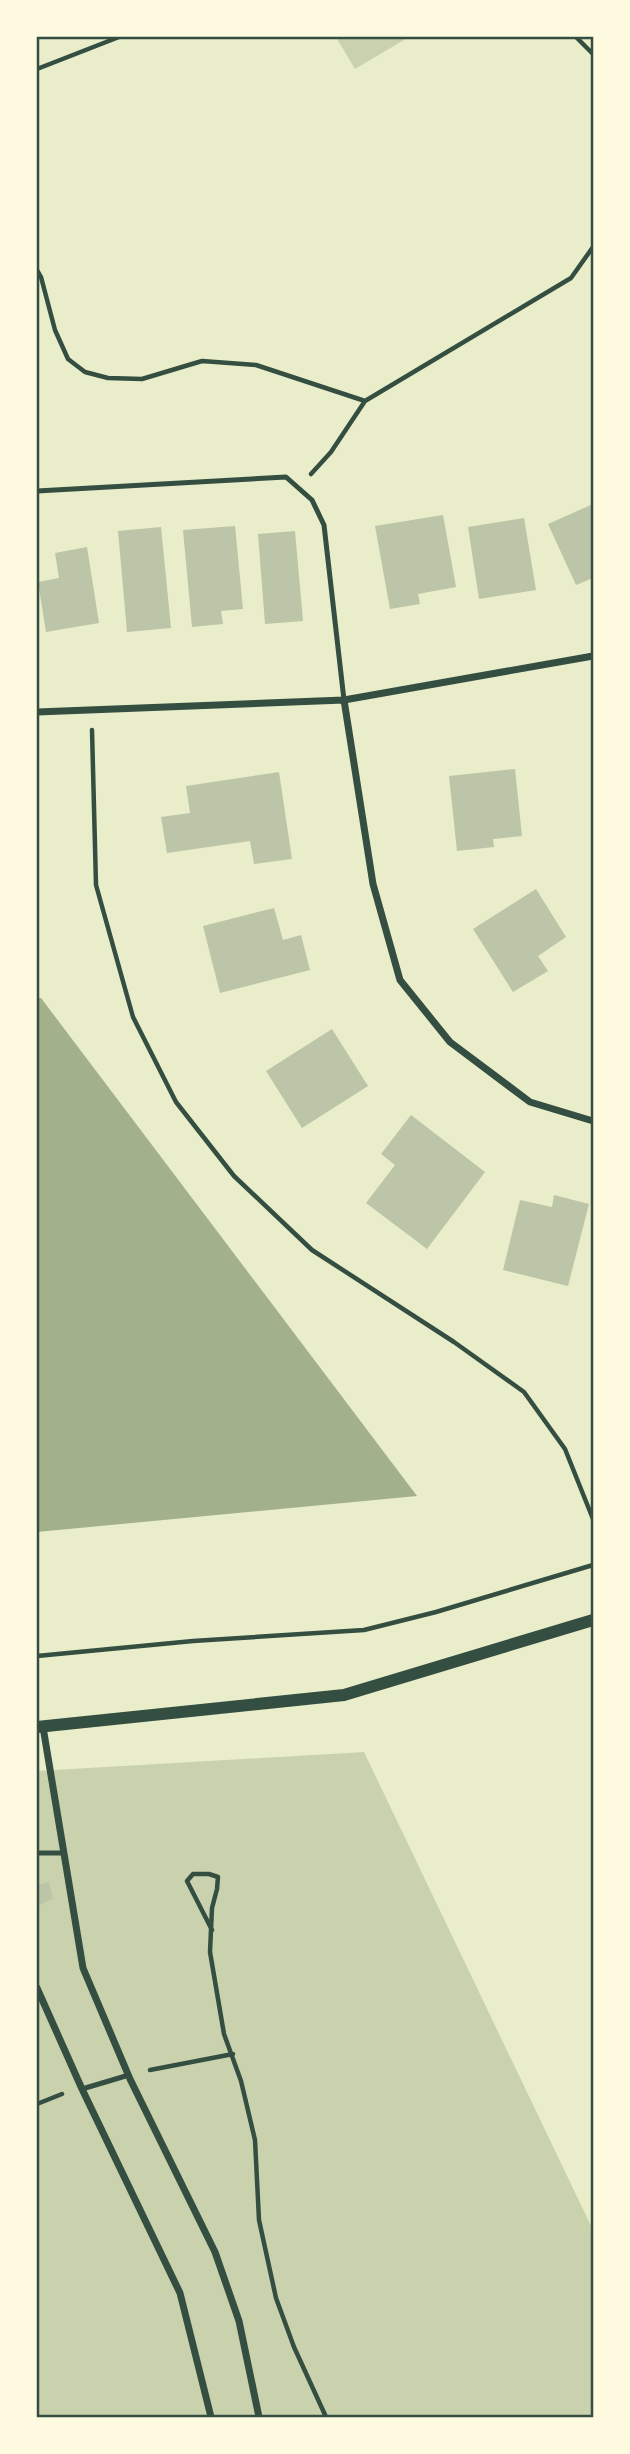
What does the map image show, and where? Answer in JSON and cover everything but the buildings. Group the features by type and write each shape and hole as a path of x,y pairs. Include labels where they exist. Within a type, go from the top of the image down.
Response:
{"street":[{"path":"37,712 344,700 593,656"},
{"path":"344,700 373,884 400,980 450,1042 530,1102 593,1121"},
{"path":"259,2417 239,2321 215,2252 129,2075 83,1968 40,1727 344,1695 593,1620"},
{"path":"37,1988 82,2089 180,2292 211,2417"}],"lane":[{"path":"37,491 286,477 312,500 324,525 344,700"},
{"path":"37,1853 64,1853"},
{"path":"82,2089 129,2075"}],"path":[{"path":"37,69 119,37"},
{"path":"576,37 593,54"},
{"path":"298,488 331,452 365,401 571,278 593,247"},
{"path":"37,270 41,276 55,330 68,359 85,372 108,378 142,379 202,361 256,365 365,401"},
{"path":"92,710 96,885 133,1017 176,1102 234,1176 312,1250 454,1342 524,1392 565,1449 593,1518"},
{"path":"37,1656 193,1641 364,1630 436,1612 593,1564"},
{"path":"212,1930 187,1881 193,1874 218,1877 212,1908 212,1930 210,1952 224,2034 233,2054 255,2140 259,2220 276,2298 294,2347 326,2417"},
{"path":"129,2075 158,2067 233,2054"},
{"path":"37,2104 58,2095"}],"shaded area":[{"path":"336,37 409,37 355,69"},
{"path":"37,998 41,998 417,1496 37,1532"},
{"path":"364,1752 593,2230 593,2417 37,2417 37,1771"}]}
